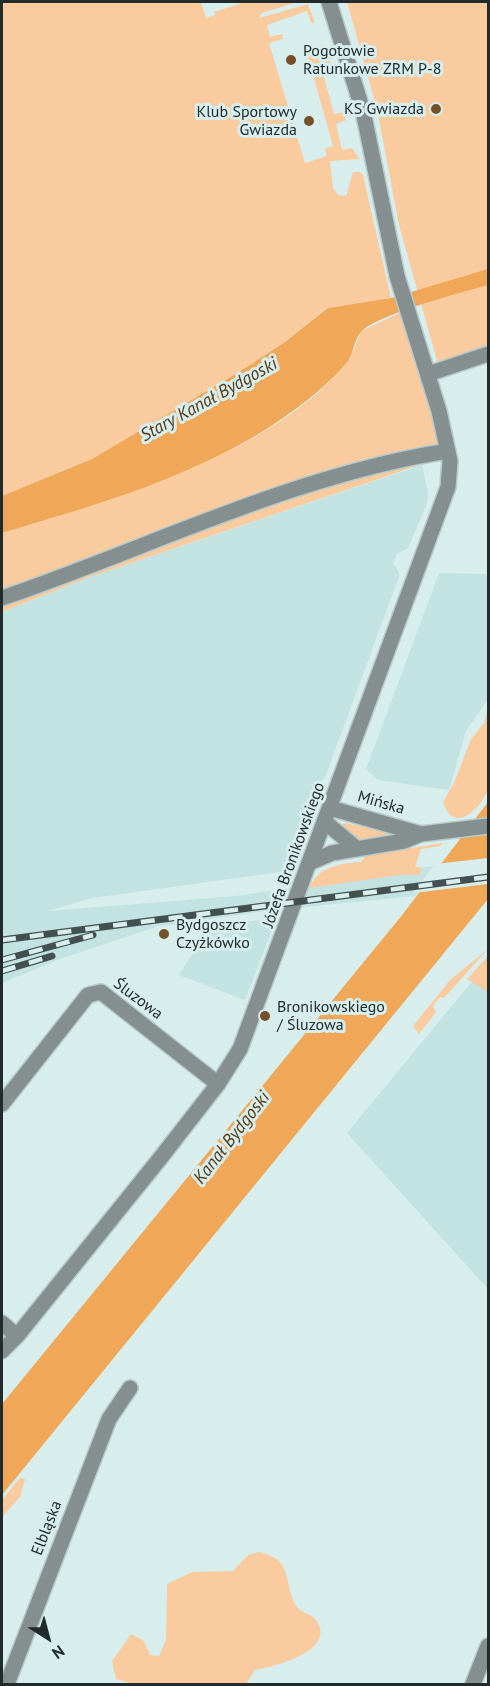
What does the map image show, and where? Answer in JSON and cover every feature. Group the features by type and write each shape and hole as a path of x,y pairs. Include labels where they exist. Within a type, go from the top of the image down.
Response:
{"street":[{"name":"Józefa Bronikowskiego","path":"2,1351 17,1336 218,1084 247,1035 448,487 448,451 428,374 387,238 363,111 328,2"},
{"path":"428,374 489,354"},
{"path":"2,598 286,492 348,474 448,451"},
{"path":"328,815 356,848"},
{"name":"Mińska","path":"328,815 428,833"},
{"name":"Mińska","path":"309,863 332,853 404,841 428,833 489,825"},
{"name":"Śluzowa","path":"2,1104 84,1000 96,991 101,992 218,1084"},
{"path":"2,1323 17,1336"},
{"name":"Elbląska","path":"7,1684 109,1419 130,1388"},
{"path":"473,1684 489,1646"}],"shaded area":[{"path":"2,2 201,2 206,18 215,15 214,12 245,2 298,2 262,13 259,18 308,4 315,23 311,23 307,11 267,25 270,37 282,34 283,39 269,43 305,163 327,156 325,149 333,146 306,50 323,45 330,63 321,66 334,114 344,112 346,120 336,124 342,150 352,148 360,159 330,161 333,188 338,195 346,196 353,172 360,172 363,175 391,298 328,308 285,342 239,372 92,459 2,496"},
{"name":"KS Gwiazda","path":"347,2 488,2 488,350 438,364 399,225 377,109"},
{"path":"408,309 449,455 87,578 2,612 2,533 139,489 237,446 281,421 318,392 348,360 361,331"},
{"path":"422,465 428,492 427,504 408,548 398,553 393,563 400,574 324,780 319,781 306,815 309,819 288,871 92,898 48,911 236,896 439,865 415,896 266,911 159,926 60,959 2,983 2,612 87,578"},
{"path":"439,573 488,574 488,699 466,731 449,790 378,780 366,769"},
{"path":"488,708 488,789 479,805 467,816 453,817 443,802 454,783 471,739 484,723"},
{"path":"344,823 402,834 375,841 363,840 356,838 340,826"},
{"path":"443,843 440,846 421,849 415,867 421,867 420,875 400,875 309,888 318,875 324,871 338,865 361,862 366,855"},
{"path":"277,917 245,1000 179,975 209,928"},
{"path":"488,949 444,998 440,997 433,1006 436,1012 419,1034 413,1026 450,980"},
{"path":"488,956 488,992 467,979"},
{"path":"484,967 488,971 488,1289 347,1133"},
{"path":"20,1478 25,1479 20,1497 2,1517 2,1500"},
{"path":"259,1552 270,1555 282,1565 295,1604 316,1620 320,1631 318,1640 311,1649 288,1661 255,1670 246,1684 134,1684 116,1679 112,1661 131,1634 144,1641 150,1655 159,1656 166,1640 167,1584 192,1572 233,1571 248,1555"}],"water":[{"name":"Stary Kanał Bydgoski","path":"488,269 488,285 420,305 369,325 359,335 348,361 326,384 292,412 251,438 183,472 147,486 2,533 2,496 92,459 239,372 285,342 328,308 391,298"},
{"name":"Kanał Bydgoski","path":"488,802 488,899 2,1495 2,1404 403,914"}],"pier":[{"path":"488,858 488,884 413,893 435,864"}],"railway":[{"path":"2,940 488,877"},
{"path":"2,960 93,935"},
{"path":"2,971 52,956"}],"place":[{"name":"Pogotowie Ratunkowe ZRM P-8","path":"291,60"},
{"name":"KS Gwiazda","path":"436,109"},
{"name":"Klub Sportowy Gwiazda","path":"309,121"},
{"name":"Bydgoszcz Czyżkówko","path":"164,934"},
{"name":"Bronikowskiego / Śluzowa","path":"265,1016"}]}
